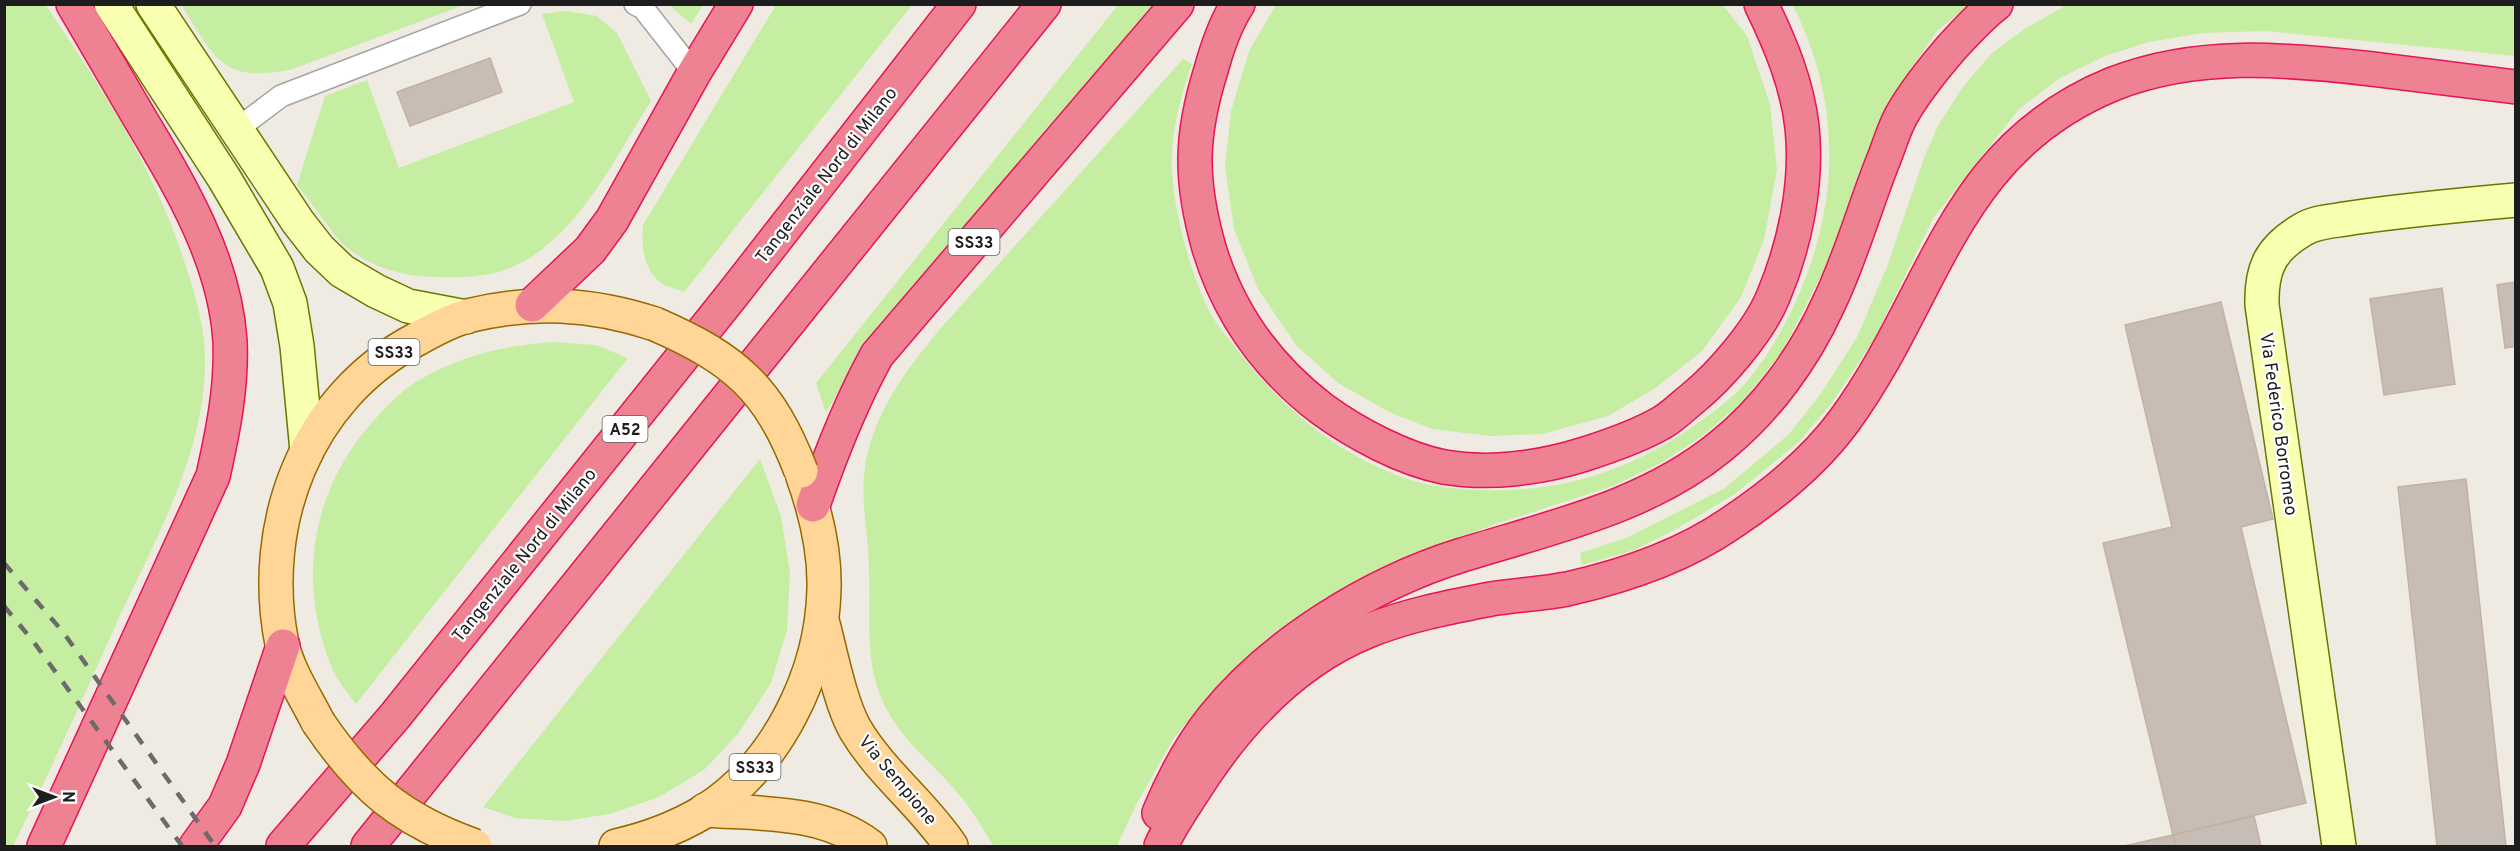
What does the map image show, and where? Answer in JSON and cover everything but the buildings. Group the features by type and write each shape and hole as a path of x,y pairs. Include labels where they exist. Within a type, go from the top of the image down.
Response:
{"highway":[{"path":"44,846 213,476 225,422 230,377 230,340 223,296 209,252 189,204 73,4"},
{"path":"532,305 590,250 612,220 694,73 736,4"},
{"name":"Tangenziale Nord di Milano","path":"283,846 424,679 733,294 960,4"},
{"path":"368,846 1044,4"},
{"name":"SS33","path":"813,506 836,438 855,395 877,355 1177,4"},
{"path":"1238,4 1230,16 1204,92 1196,125 1193,162 1198,202 1206,237 1217,272 1234,311 1257,346 1279,372 1300,392 1345,426 1401,453 1444,467 1494,470 1552,464 1608,447 1664,422 1708,385 1741,347 1772,300 1792,239 1801,193 1802,126 1788,62 1761,4"},
{"path":"1148,846 1169,788 1190,750 1214,716 1279,653 1324,621 1362,598 1458,556 1573,522 1631,500 1680,475 1721,446 1763,406 1799,357 1828,305 1900,118 1926,77 1958,40 1996,4"},
{"path":"1161,846 1227,741 1285,681 1310,661 1337,645 1366,631 1400,619 1491,600 1564,589 1626,574 1670,558 1704,540 1769,495 1809,462 1844,421 1880,364 1908,315 1932,264 1979,188 2004,156 2029,133 2068,108 2109,86 2152,70 2232,59 2337,65 2516,87"},
{"path":"196,846 225,806 243,764 283,646"}],"main road":[{"path":"103,4 141,51"},
{"path":"111,4 224,178 277,268 290,303 297,346 307,451"},
{"path":"153,4 298,222 319,249 342,271 408,306 466,317"},
{"name":"Via Federico Borromeo","path":"2339,846 2262,305 2261,282 2266,266 2275,252 2304,228 2404,210 2516,200"},
{"name":"SS33","path":"475,846 446,836 414,820 386,799 356,773 318,722 283,646 275,585 279,528 289,490 307,451 347,392 374,366 401,347 466,317 532,305 575,306 618,312 655,324 722,358 751,383 770,406 790,441 813,506 822,546 824,588 822,621 811,668 803,690 779,733 757,764 728,794 705,810 674,828 616,846"},
{"name":"Via Sempione","path":"822,621 854,726 868,749 932,820 951,846"},
{"path":"705,810 792,815 817,820 843,830 870,846"}],"lane":[{"path":"236,130 281,96 520,4"},
{"path":"635,4 643,8 694,73"}],"green space":[{"path":"45,4 88,68 127,133 161,201 176,236 194,294 202,326 205,359 203,393 197,427 176,493 27,818 13,846 5,846 4,5"},
{"path":"2068,4 2515,6 2515,56 2266,31 2204,33 2149,42 2105,56 2060,78 2019,109 1934,217 1872,343 1831,404 1799,442 1735,494 1678,528 1635,550 1582,565 1580,553 1628,537 1725,488 1789,434 1820,395 1857,337 1888,264 1924,158 1938,126 1962,88 1991,54 2023,30"},
{"path":"181,5 464,5 293,69 250,73 235,70 223,63 203,40"},
{"path":"669,5 703,5 691,24"},
{"path":"776,5 912,5 684,292 669,287 655,277 647,264 642,241 643,225"},
{"path":"1118,5 1160,5 1138,26 921,278 861,357 826,413 816,383"},
{"path":"1276,5 1723,5 1747,36 1770,104 1777,170 1764,240 1741,297 1702,351 1654,389 1608,416 1542,434 1490,436 1432,429 1389,412 1338,383 1296,345 1258,289 1234,229 1225,166 1231,111 1249,51"},
{"path":"1792,5 1969,5 1937,31 1894,94 1824,270 1782,352 1742,402 1701,437 1661,463 1613,486 1496,524 1388,564 1324,599 1270,636 1217,686 1174,738 1136,805 1117,846 994,846 966,803 903,734 879,693 871,659 869,559 864,506 865,467 869,447 875,428 893,393 940,329 1183,59 1192,64 1177,117 1172,158 1180,227 1197,283 1212,316 1253,369 1272,390 1314,428 1337,445 1387,471 1414,481 1446,487 1478,490 1536,488 1563,484 1616,468 1642,457 1692,427 1741,388 1769,351 1787,319 1803,285 1815,250 1822,224 1829,171 1827,118 1823,92 1808,40"},
{"path":"566,11 597,16 617,33 651,101 608,172 574,219 533,256 510,268 474,276 426,277 401,273 366,260 345,246 297,185 325,96 367,80 399,168 574,102 542,14"},
{"path":"554,342 596,345 628,358 356,704 331,666 321,635 315,603 313,572 322,510 349,453 386,407 419,380 452,364 484,353"},
{"path":"760,459 781,516 790,573 787,630 771,683 738,734 704,770 659,797 610,814 564,821 515,818 483,807"}],"railway":[{"path":"4,563 63,632 215,846"},
{"path":"4,606 33,641 182,846"}]}
